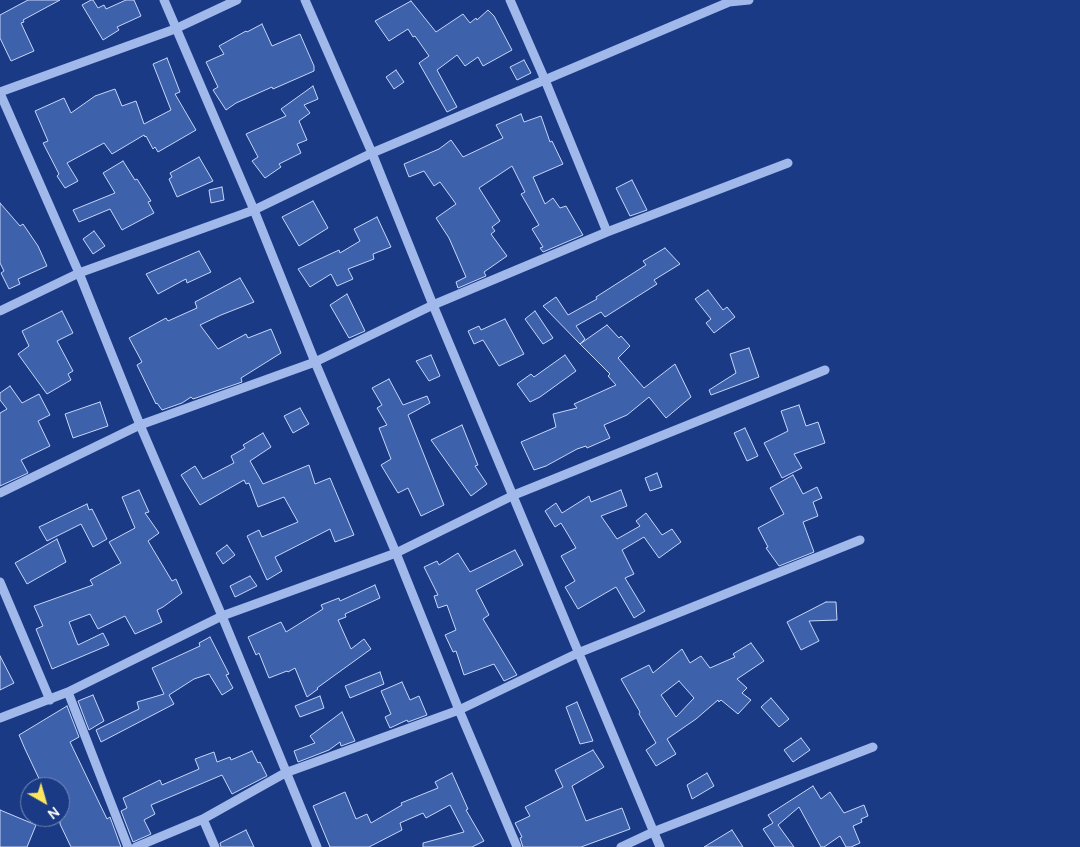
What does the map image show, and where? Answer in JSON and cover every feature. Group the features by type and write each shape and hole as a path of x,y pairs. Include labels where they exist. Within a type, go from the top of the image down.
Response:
{"street":[{"path":"164,0 254,210 315,362 517,847"},
{"path":"237,0 176,29 0,93 222,616 317,847"},
{"path":"305,0 372,153 433,305 660,847"},
{"path":"510,0 607,232"},
{"path":"0,312 78,274 254,210 372,153 728,1 749,0"},
{"path":"0,493 140,425 315,362 433,305 607,232 788,163"},
{"path":"0,718 68,692 222,616 396,553 514,495 825,370"},
{"path":"136,847 203,818 285,773 459,710 578,653 860,540"},
{"path":"0,582 50,700"},
{"path":"68,692 128,847"},
{"path":"621,847 654,832 873,748"},
{"path":"203,818 216,847"}],"building":[{"path":"28,0 60,0 23,20 24,22 21,23 34,51 11,61 0,38 0,15"},
{"path":"93,0 98,8 104,5 106,9 126,0 134,0 141,16 117,27 119,30 103,40 82,5"},
{"path":"411,1 436,32 463,14 470,23 476,18 477,20 488,10 494,16 512,50 483,66 478,57 465,66 457,55 437,70 457,107 447,112 419,63 429,56 415,36 413,37 408,29 389,41 375,21"},
{"path":"262,24 272,46 300,34 314,66 314,71 273,89 272,87 236,103 226,110 213,90 218,87 206,62 224,54 219,46"},
{"path":"167,58 180,92 175,94 196,130 158,152 155,147 153,149 144,135 112,154 104,143 67,163 78,181 65,188 57,176 59,174 43,143 48,141 35,111 64,98 71,113 95,96 115,89 122,106 136,101 144,124 171,110 153,64"},
{"path":"524,60 531,73 517,80 510,67"},
{"path":"396,70 404,82 394,89 386,77"},
{"path":"313,86 318,99 304,105 310,113 299,121 307,140 297,144 301,153 279,164 281,167 265,178 252,161 258,157 246,134 286,116 281,109"},
{"path":"521,114 524,122 541,116 550,142 552,141 563,164 533,177 545,204 553,198 560,208 566,206 583,235 543,252 540,248 543,247 532,229 539,225 521,194 525,192 512,166 479,188 500,221 492,227 495,231 491,234 507,256 484,272 486,276 458,288 456,282 466,277 449,238 436,218 456,204 440,182 434,186 424,171 409,177 404,164 439,149 451,140 463,157 503,138 496,125"},
{"path":"199,157 213,181 177,197 169,179 172,177 170,173"},
{"path":"123,161 151,201 148,202 154,213 122,230 110,209 79,222 73,210 115,193 103,173"},
{"path":"632,180 647,210 630,216 616,188"},
{"path":"222,187 224,200 211,203 209,190"},
{"path":"313,201 328,228 299,246 282,217"},
{"path":"0,203 20,226 23,224 38,246 47,266 18,279 20,284 9,289 1,273 4,271 0,263"},
{"path":"377,217 391,247 373,254 374,259 348,269 353,279 337,286 331,274 310,287 298,269 339,250 340,253 360,241 354,229"},
{"path":"94,231 105,246 93,254 83,239"},
{"path":"665,248 680,264 654,280 657,284 605,317 601,312 576,326 585,339 580,344 543,306 556,297 568,315 597,299 596,297 646,265 643,261"},
{"path":"199,251 211,272 187,283 186,279 158,294 146,274"},
{"path":"240,278 254,302 200,325 218,349 246,334 248,338 271,329 281,353 241,378 242,382 193,399 191,397 182,403 162,410 156,404 137,365 142,362 129,338 166,318 168,321 197,308 195,302"},
{"path":"708,290 723,310 727,307 735,317 714,333 706,323 711,319 695,299"},
{"path":"347,294 365,331 349,338 330,305"},
{"path":"62,311 73,333 57,341 73,371 68,374 71,380 47,394 18,354 29,346 22,331"},
{"path":"535,311 553,338 543,344 525,319"},
{"path":"505,319 524,354 499,366 483,340 474,344 468,331 479,326 481,330"},
{"path":"607,325 619,338 621,336 630,346 618,358 644,388 675,364 691,397 666,418 649,397 627,415 604,425 610,438 587,448 586,446 577,449 546,466 534,470 521,442 556,427 553,414 577,408 574,404 616,385 608,376 610,374 580,344"},
{"path":"749,348 759,377 711,395 709,390 736,373 730,354"},
{"path":"431,355 440,376 429,381 416,361"},
{"path":"565,355 576,371 530,402 517,384 531,374 534,377"},
{"path":"389,379 403,405 427,396 430,403 408,415 444,505 421,516 408,488 398,493 381,465 391,459 379,428 387,425 377,408 382,405 372,388"},
{"path":"10,386 22,403 39,394 50,415 38,421 50,446 21,460 28,473 0,486 0,413 7,409 0,400 0,393"},
{"path":"100,402 108,426 73,438 65,414"},
{"path":"799,405 806,426 818,422 825,443 794,454 802,468 782,478 764,443 788,431 781,411"},
{"path":"300,408 309,424 293,433 284,416"},
{"path":"462,425 478,465 475,466 487,484 471,496 431,440"},
{"path":"745,428 758,456 747,461 734,433"},
{"path":"263,433 271,447 250,461 263,484 309,465 315,484 330,478 354,535 335,542 330,529 275,557 282,571 267,580 247,536 259,530 262,537 298,522 284,497 258,507 249,483 246,484 244,480 200,505 181,475 195,466 203,479 234,463 231,456 245,448 243,445"},
{"path":"657,473 662,487 650,491 645,478"},
{"path":"793,475 803,494 817,487 822,498 813,502 818,516 803,522 814,552 779,566 766,548 768,547 758,528 784,514 770,488"},
{"path":"139,490 149,512 145,513 159,533 148,541 172,581 176,579 182,593 157,610 162,622 135,634 125,616 98,629 90,614 69,622 78,645 103,633 109,645 52,669 36,629 43,626 34,606 93,585 90,580 121,563 109,542 135,528 122,497"},
{"path":"621,490 627,506 601,516 617,539 640,526 636,521 646,513 662,535 672,529 681,542 659,558 644,537 622,550 634,574 625,578 645,611 634,618 616,587 578,609 565,587 575,581 561,556 576,548 561,523 555,527 545,511 556,503 562,513 589,496 591,502"},
{"path":"87,504 89,510 92,509 107,539 93,547 81,524 47,541 39,527"},
{"path":"57,539 66,562 27,584 15,563"},
{"path":"227,545 235,555 223,564 216,553"},
{"path":"515,550 523,565 476,590 489,615 483,619 517,675 504,681 494,664 464,675 456,651 453,652 445,635 456,630 447,605 438,608 434,596 438,595 424,567 437,561 439,565 458,553 470,572"},
{"path":"250,576 257,586 235,597 230,586"},
{"path":"375,585 380,598 345,614 346,617 338,620 351,649 364,639 371,649 307,697 295,668 269,678 259,653 256,655 248,637 281,622 286,632 323,609 321,605 339,598 340,601"},
{"path":"826,602 836,602 837,620 809,621 819,641 801,650 787,622"},
{"path":"210,637 229,674 226,675 233,688 222,695 209,674 194,679 169,695 174,704 101,742 96,730 139,709 137,702 164,694 152,668 200,646 199,643"},
{"path":"751,643 764,661 737,679 747,688 742,693 751,700 738,714 721,700 719,702 718,700 696,719 667,739 676,754 656,766 646,750 656,743 621,679 649,665 653,673 682,649 690,663 701,656 710,668 735,657 733,654","holes":["679,681 694,698 676,717 661,695"]},
{"path":"0,656 14,683 0,690"},
{"path":"380,672 384,684 350,698 345,686"},
{"path":"402,682 410,700 419,696 427,715 408,722 407,720 390,728 385,717 391,714 381,691"},
{"path":"93,695 104,721 89,730 78,701"},
{"path":"320,696 324,708 300,717 295,706"},
{"path":"771,698 789,719 779,727 761,707"},
{"path":"577,702 593,741 580,744 566,707"},
{"path":"67,706 79,737 70,742 107,819 110,817 121,847 71,847 61,827 70,827 70,777 38,777 19,735"},
{"path":"342,712 355,741 341,746 340,742 329,750 298,762 294,751 315,743 310,736"},
{"path":"801,738 810,750 793,762 784,750"},
{"path":"593,750 604,767 572,786 586,821 622,808 630,829 581,847 523,847 520,838 522,837 515,823 530,816 525,807 563,787 555,770"},
{"path":"252,751 267,776 232,794 222,775 151,805 155,814 144,820 151,834 133,842 121,811 127,808 123,798 160,780 162,785 199,769 195,759 214,752 217,762 230,757 231,760"},
{"path":"452,773 468,809 466,810 484,841 472,847 423,847 423,843 464,832 450,805 426,818 423,813 400,823 402,830 369,847 330,847 313,806 345,792 356,819 367,814 371,823 402,805 401,803 438,788 435,782"},
{"path":"707,773 714,786 692,799 687,785"},
{"path":"813,786 821,799 830,792 844,813 864,805 868,816 861,819 862,822 853,826 860,843 846,847 840,836 824,847 821,847 799,807 778,825 794,847 775,847 763,829 773,823 768,815"},
{"path":"0,810 20,818 20,827 35,827 27,847 0,847"},
{"path":"246,830 254,847 221,847 220,843"},
{"path":"732,830 743,847 704,847"}]}
